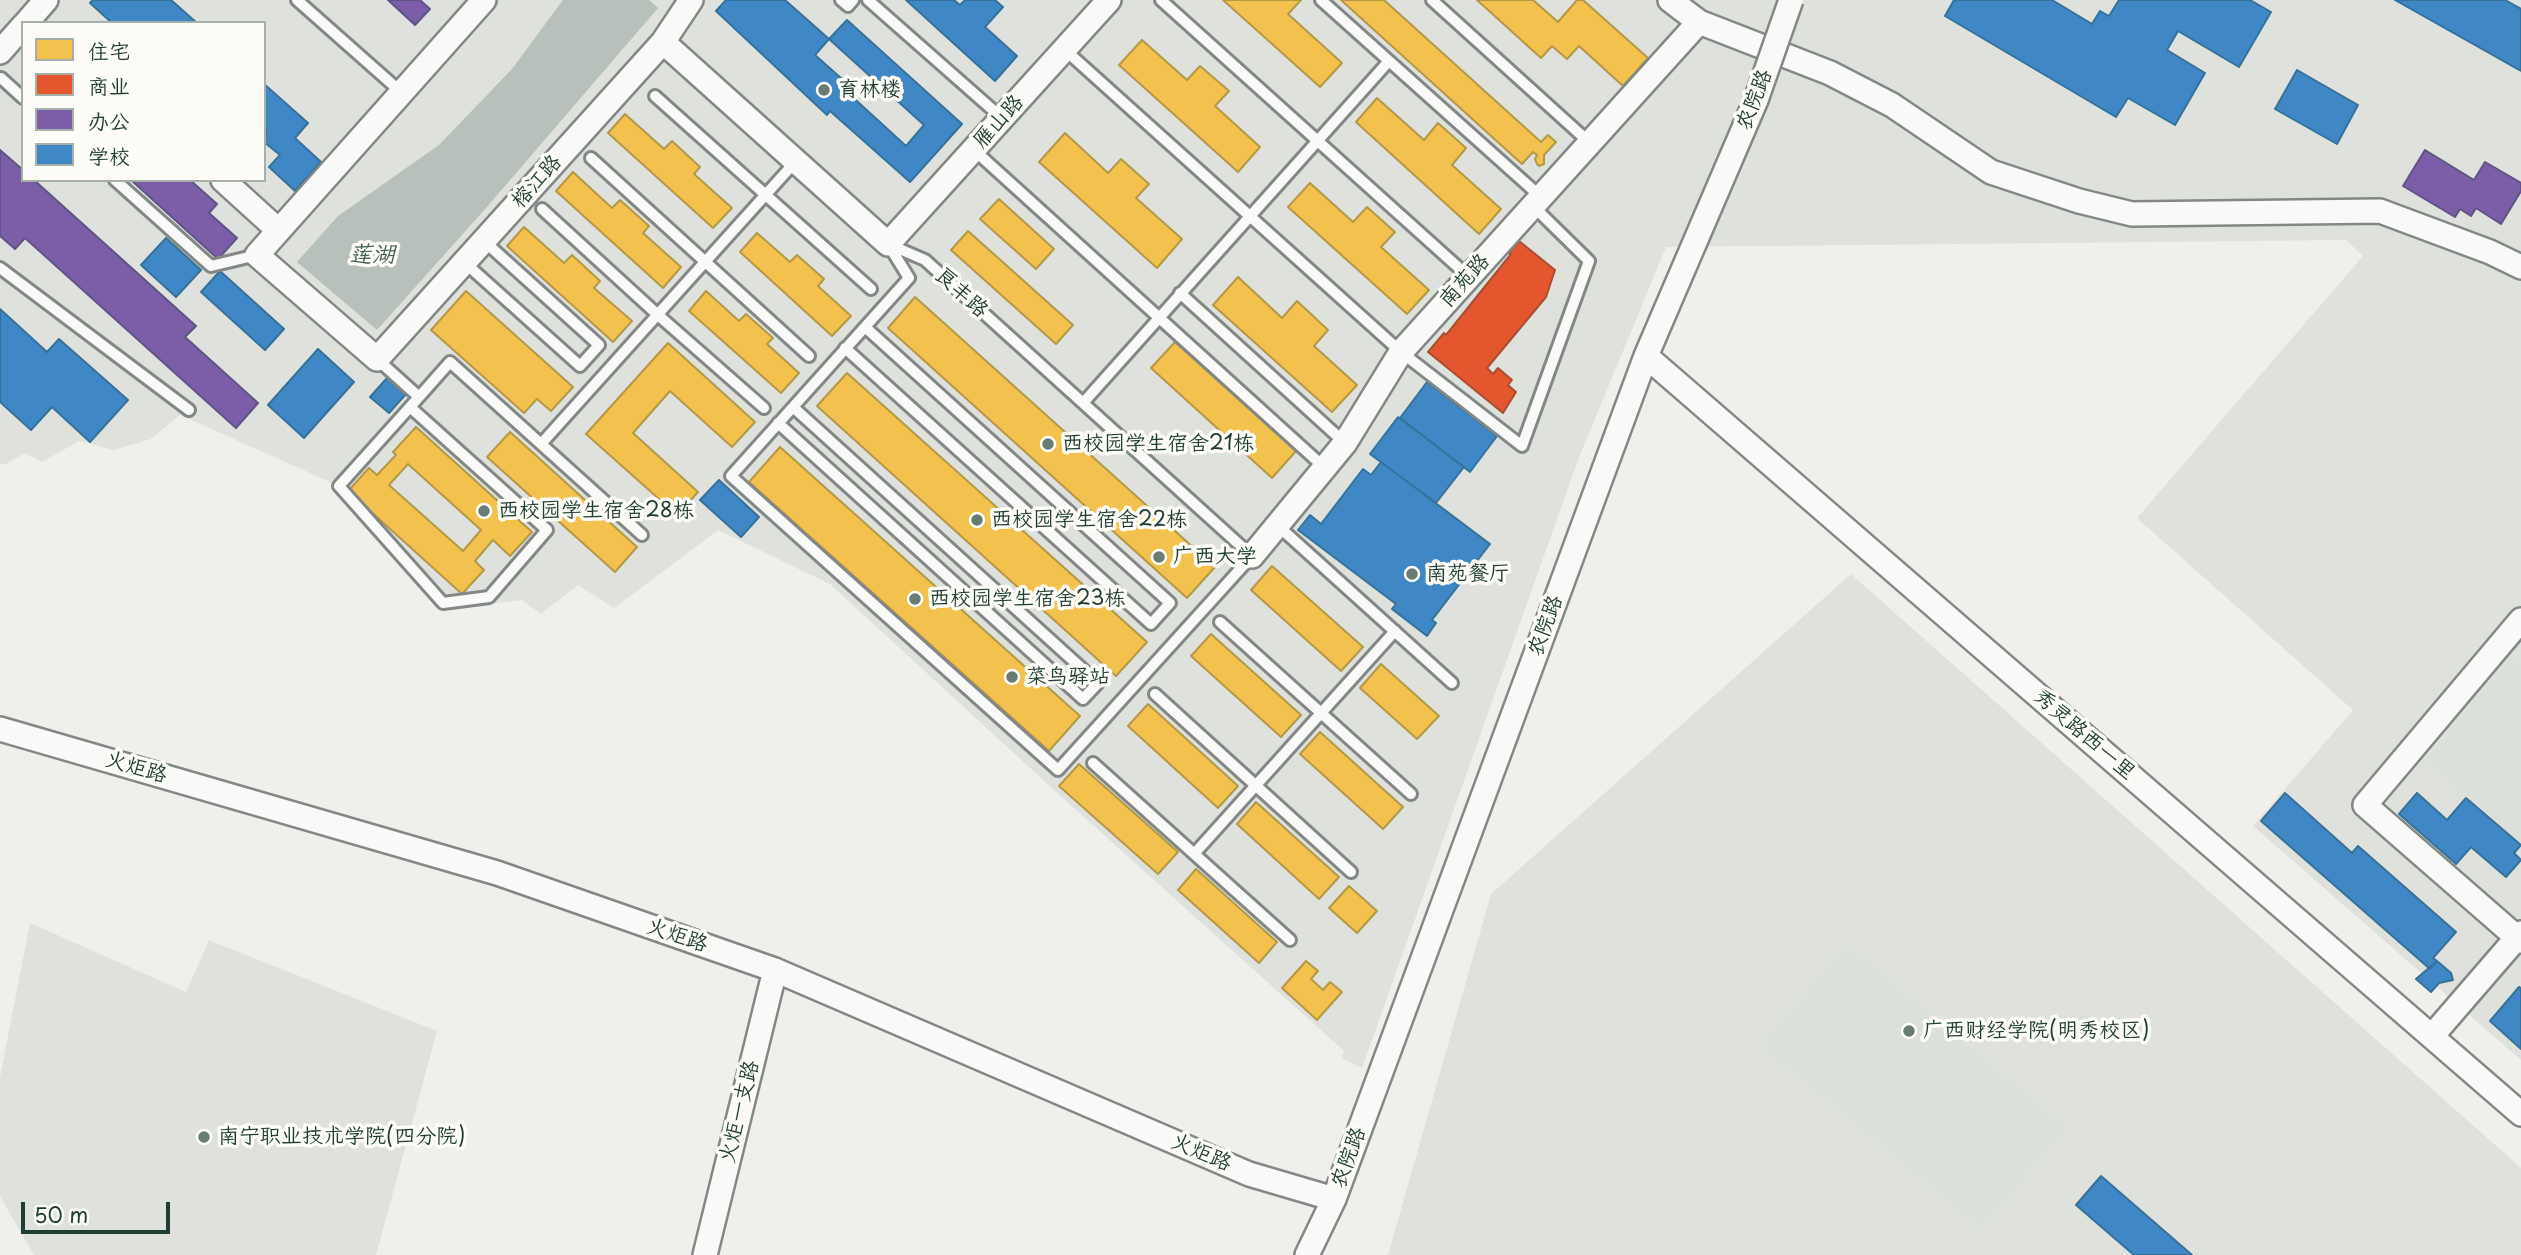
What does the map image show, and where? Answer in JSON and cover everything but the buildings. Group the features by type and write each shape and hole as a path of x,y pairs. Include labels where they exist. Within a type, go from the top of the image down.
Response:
{"street":[{"path":"377,359 257,255 484,0"},
{"name":"雁山路","path":"888,244 1109,0"},
{"path":"1670,0 1699,22 1830,73 1882,100 1991,172 2079,201 2132,214 2380,211 2490,251 2521,267"},
{"name":"农院路","path":"1307,1255 1334,1199 1646,356 1756,100 1791,0"},
{"name":"榕江路","path":"377,359 663,41 686,2"},
{"name":"南苑路","path":"1252,556 1345,443 1401,352 1699,22"},
{"path":"0,52 21,32"},
{"name":"良丰路","path":"663,41 888,244"},
{"path":"225,182 278,230"},
{"name":"秀灵路西一里","path":"1646,356 2521,1114"},
{"path":"2432,1036 2520,937 2365,804 2518,629"},
{"name":"火炬路","path":"0,729 497,873 775,970 1249,1174 1334,1199"},
{"name":"火炬一支路","path":"705,1255 775,970"}],"lane":[{"path":"296,0 401,92"},
{"path":"841,0 848,6 853,0"},
{"path":"868,0 1002,118"},
{"path":"1161,0 1469,277"},
{"path":"1064,49 1401,352 1522,446 1589,261 1537,201 1321,0"},
{"path":"1432,0 1590,143"},
{"path":"1083,403 1389,61"},
{"path":"1,78 21,96"},
{"path":"656,96 871,289"},
{"path":"974,150 1325,468"},
{"path":"591,158 809,356"},
{"path":"541,444 796,161"},
{"path":"117,182 211,266 257,255"},
{"path":"542,209 657,315 764,408"},
{"path":"464,262 580,366 599,345 484,240"},
{"path":"888,244 909,278 731,475 1058,770 1252,556"},
{"name":"良丰路","path":"888,244 925,260 1252,556"},
{"path":"0,268 189,410"},
{"path":"1180,293 1345,443"},
{"path":"845,348 1151,624 1170,603 865,327"},
{"path":"377,359 419,397"},
{"path":"410,407 547,530 488,597 443,603 340,486 410,407 450,362 642,535"},
{"path":"778,423 1083,699 1098,682 793,407"},
{"path":"1277,525 1452,683"},
{"path":"1220,622 1411,794"},
{"path":"1194,854 1395,631"},
{"path":"1155,694 1352,872"},
{"path":"1093,763 1290,940"}],"shaded area":[{"name":"广西大学","path":"0,0 2521,0 2521,1060 2253,826 2353,710 2137,518 2363,256 2346,240 1666,247 1578,460 1362,1068 1342,1058 1344,1051 830,584 718,530 614,608 578,585 541,614 522,600 439,610 328,481 180,415 151,439 114,450 79,441 42,462 25,453 4,465 0,463"},
{"name":"广西财经学院(明秀校区)","path":"1851,574 2521,1168 2521,1255 1388,1255 1491,894"},
{"path":"2511,657 2521,666 2521,842 2425,760"},
{"name":"南宁职业技术学院(四分院)","path":"30,923 186,992 209,940 437,1031 376,1255 34,1255 0,1196 0,1077"},
{"path":"1846,944 2067,1127 1982,1229 1761,1046"}],"water":[{"name":"莲湖","path":"563,0 649,0 658,8 377,330 297,262 338,216 439,145 512,69"}],"place":[{"name":"育林楼","path":"824,90"},
{"name":"西校园学生宿舍21栋","path":"1048,444"},
{"name":"西校园学生宿舍28栋","path":"484,511"},
{"name":"西校园学生宿舍22栋","path":"977,520"},
{"name":"广西大学","path":"1159,557"},
{"name":"南苑餐厅","path":"1412,574"},
{"name":"西校园学生宿舍23栋","path":"915,599"},
{"name":"菜鸟驿站","path":"1012,677"},
{"name":"广西财经学院(明秀校区)","path":"1909,1031"},
{"name":"南宁职业技术学院(四分院)","path":"204,1137"}]}
